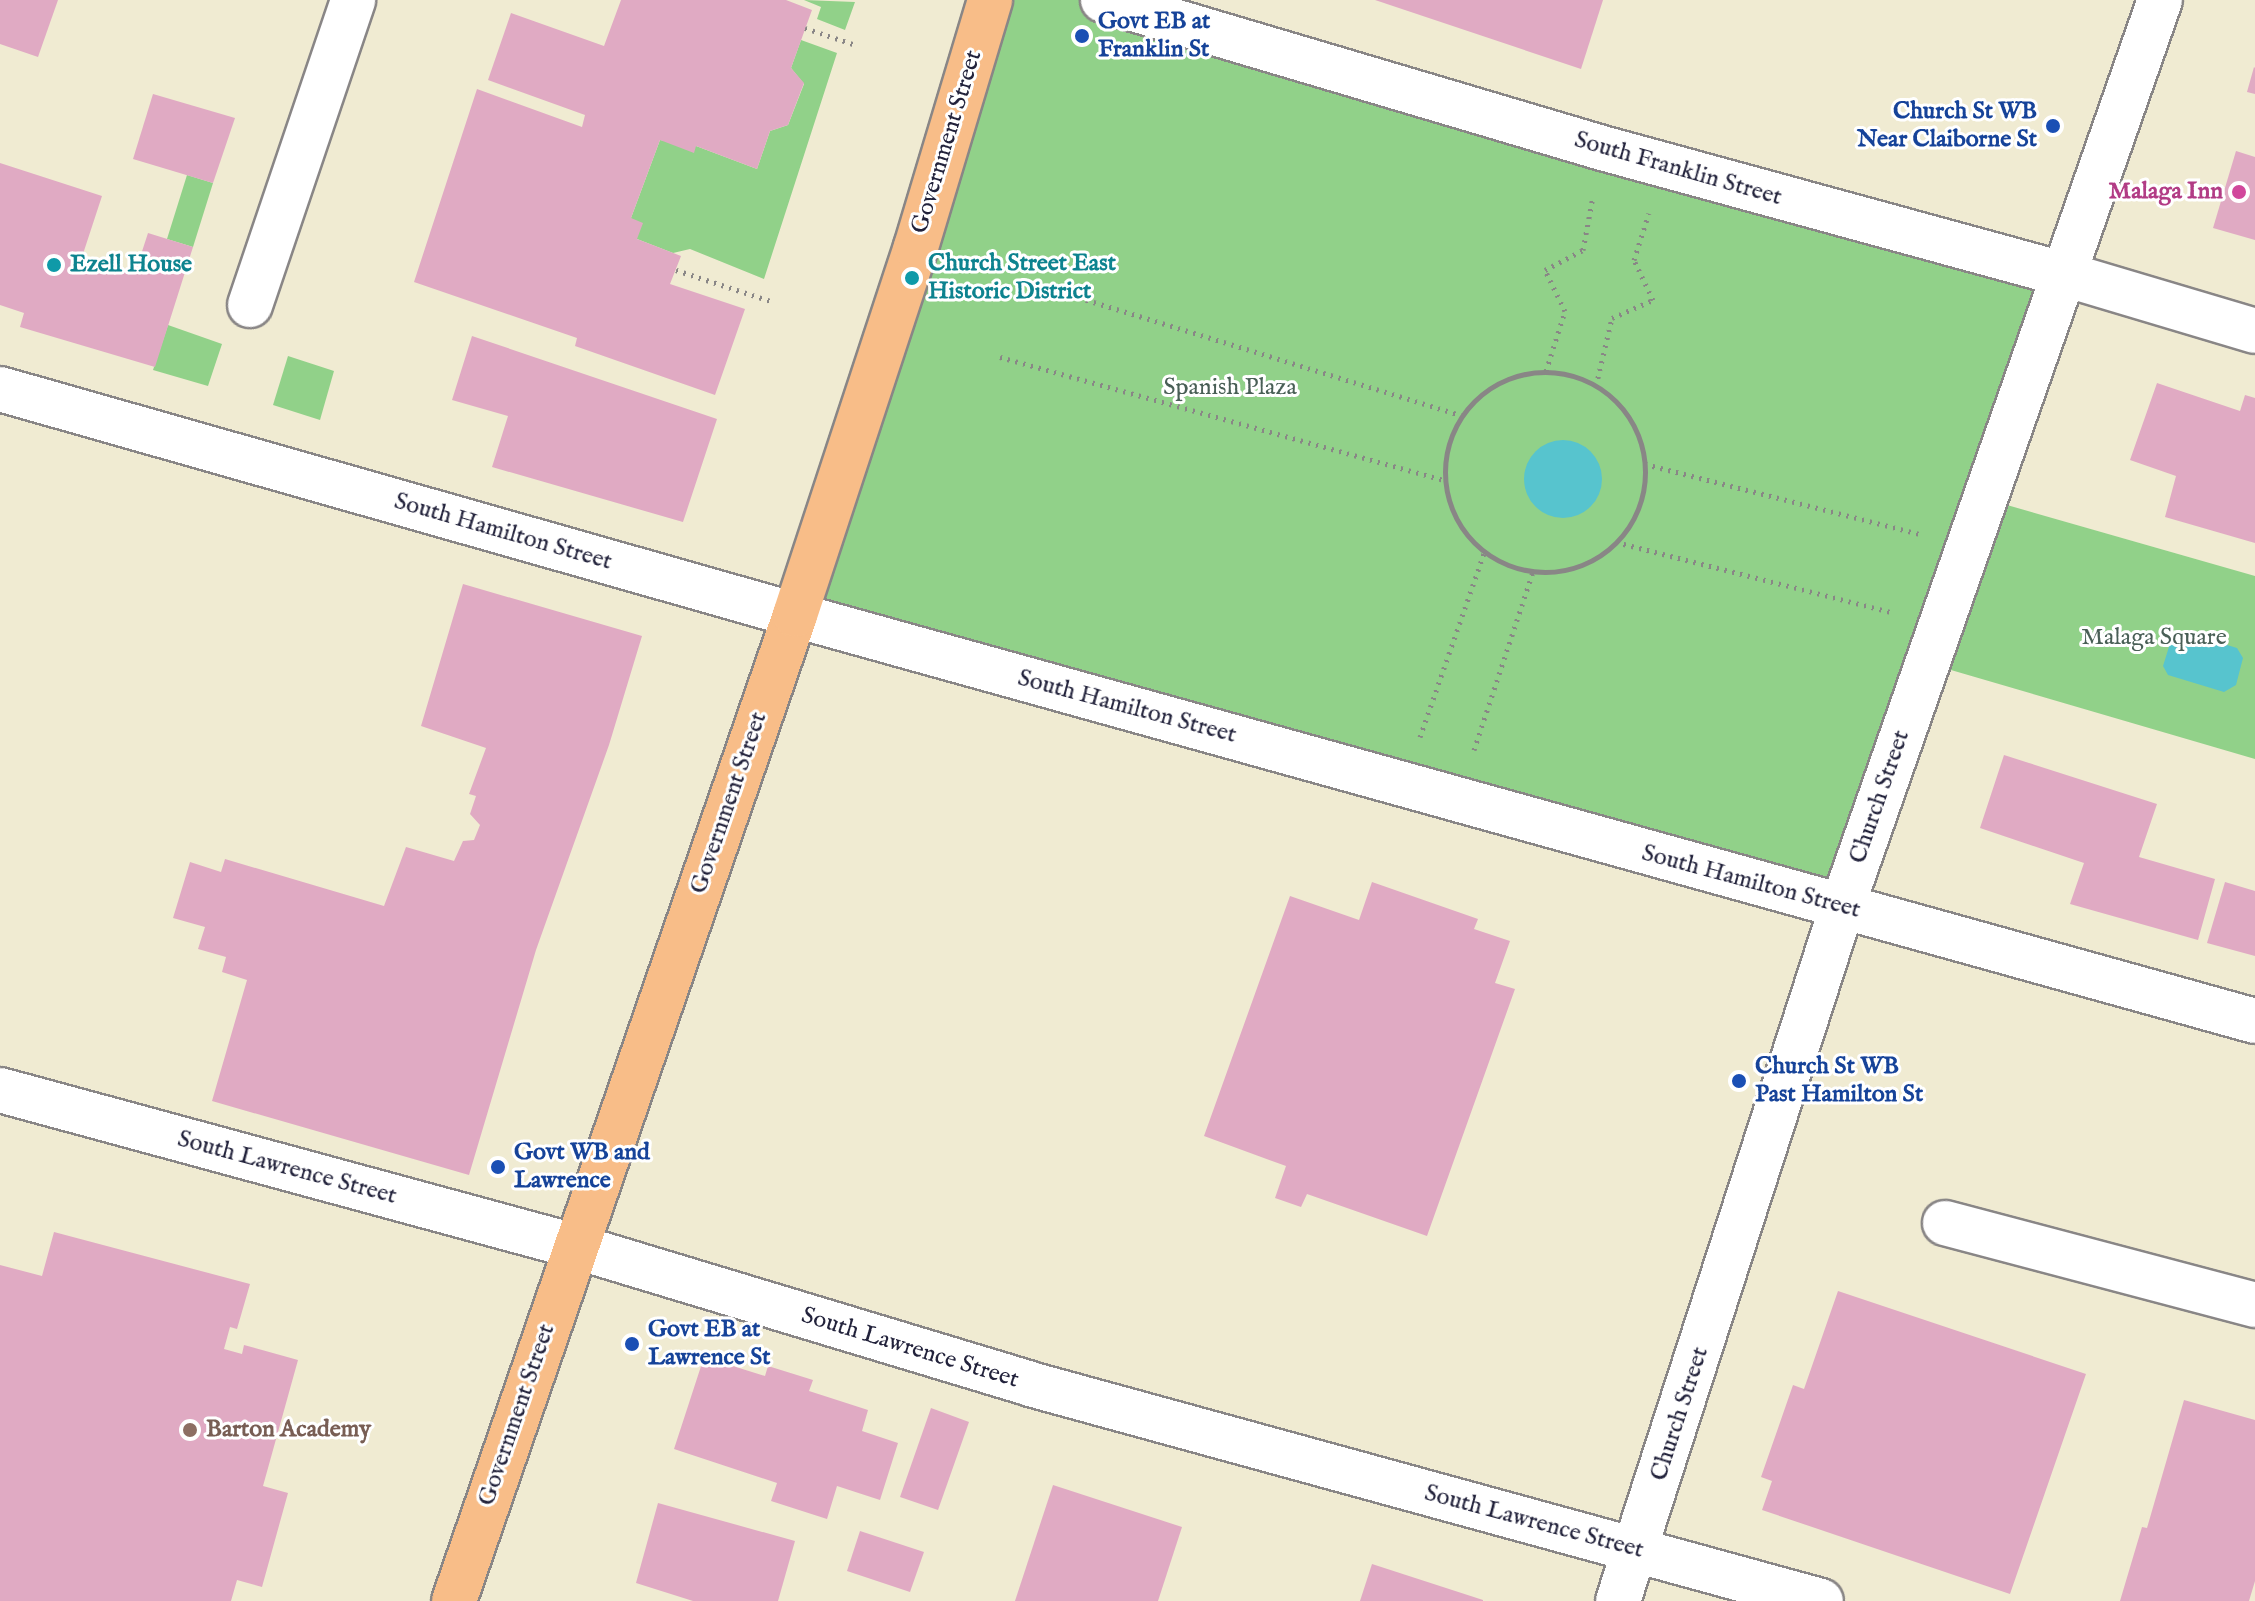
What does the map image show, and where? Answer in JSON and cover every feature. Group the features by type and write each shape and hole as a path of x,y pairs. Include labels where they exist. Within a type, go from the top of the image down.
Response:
{"main road":[{"name":"Government Street","path":"454,1601 574,1246 795,615 916,247 990,0"}],"street":[{"path":"250,305 353,0"},
{"name":"South Franklin Street","path":"1103,0 1663,166 2064,274 2255,331"},
{"name":"Church Street","path":"1618,1601 1842,907 2160,0"},
{"name":"South Hamilton Street","path":"0,389 1458,801 2255,1021"},
{"name":"South Lawrence Street","path":"0,1090 574,1246 1030,1384 1821,1601"},
{"path":"1945,1223 2255,1305"}],"path":[{"path":"805,28 856,45"},
{"path":"1546,372 1565,311 1545,270 1583,250 1602,148"},
{"path":"1596,386 1612,318 1653,300 1634,260 1663,166"},
{"path":"676,270 771,301"},
{"path":"1025,281 1461,415"},
{"path":"1000,357 1444,480"},
{"path":"1546,372 1572,375 1596,386 1620,406 1637,432 1645,464 1643,492 1633,519 1616,542 1592,561 1563,571 1533,572 1507,565 1484,553 1464,533 1450,507 1444,480 1448,446 1461,415 1485,392 1514,377 1546,372"},
{"path":"1645,464 1968,547"},
{"path":"1616,542 1939,624"},
{"path":"1404,784 1484,553"},
{"path":"1458,801 1533,572"}],"green space":[{"path":"804,0 855,2 845,30 817,19 821,7"},
{"name":"Spanish Plaza","path":"990,0 1103,0 2064,274 1986,499 2255,576 2255,759 1927,663 1842,907 795,615"},
{"path":"801,40 837,53 764,279 690,249 673,253 637,239 631,218 660,140 696,146 757,169 770,131 788,125 804,84 791,68"},
{"path":"187,175 213,183 193,247 167,239"},
{"path":"168,325 222,344 208,386 153,370"},
{"path":"288,356 334,371 320,420 273,405"}],"water":[{"path":"1563,440 1578,443 1591,451 1599,464 1602,479 1599,494 1591,507 1578,515 1563,518 1548,515 1535,507 1527,494 1524,479 1527,464 1535,451 1548,443"},
{"path":"2181,631 2237,648 2243,658 2236,685 2224,692 2168,675 2163,666 2172,637 2178,637"}],"building":[{"path":"0,0 58,0 38,57 0,44"},
{"path":"621,0 786,0 812,10 791,68 804,83 788,125 770,131 757,169 696,146 694,153 660,140 631,218 643,223 637,239 681,256 670,284 745,309 715,395 575,346 577,338 414,282 477,89 582,127 585,115 488,80 511,13 604,46"},
{"path":"1375,0 1603,0 1581,69"},
{"path":"2255,68 2255,94 2247,92"},
{"name":"Ezell House","path":"153,94 235,118 213,183 133,159"},
{"name":"Malaga Inn","path":"2236,151 2255,157 2255,240 2213,228"},
{"name":"Ezell House","path":"0,163 102,196 82,257 135,273 148,233 193,247 155,367 20,327 24,313 0,305"},
{"path":"472,336 717,419 683,522 492,467 508,416 452,400"},
{"path":"2157,383 2240,411 2245,395 2255,398 2255,543 2165,517 2176,476 2130,460"},
{"path":"463,584 642,636 609,745 536,950 469,1175 212,1101 247,980 222,972 226,957 198,949 205,927 173,918 190,862 221,872 225,859 384,906 406,847 454,861 463,841 474,840 480,825 470,814 476,796 469,794 486,748 421,726"},
{"path":"2004,755 2157,804 2139,857 2215,879 2198,940 2070,904 2084,863 1980,828"},
{"path":"1372,882 1478,919 1474,929 1510,941 1495,983 1515,989 1427,1236 1307,1194 1301,1207 1275,1198 1286,1166 1204,1136 1290,896 1359,920"},
{"path":"2225,882 2255,891 2255,956 2207,943"},
{"path":"54,1232 250,1284 237,1329 230,1327 224,1349 242,1354 244,1345 298,1360 263,1486 288,1493 262,1587 237,1580 231,1601 0,1601 0,1265 42,1276"},
{"path":"1838,1291 2086,1374 2010,1594 1762,1510 1772,1481 1761,1477 1793,1385 1804,1389"},
{"path":"704,1357 765,1376 768,1366 813,1380 809,1391 868,1410 862,1431 898,1443 880,1500 837,1486 827,1519 771,1501 777,1483 674,1449"},
{"path":"2184,1400 2255,1420 2255,1581 2249,1601 2120,1601 2142,1527 2147,1528"},
{"path":"931,1408 969,1422 938,1510 900,1497"},
{"path":"1053,1485 1182,1527 1158,1601 1015,1601"},
{"path":"658,1503 795,1541 778,1601 693,1601 636,1583"},
{"path":"860,1531 924,1552 910,1592 847,1571"},
{"path":"1372,1564 1483,1600 1483,1601 1360,1601"}],"place":[{"name":"Govt EB at Franklin St","path":"1082,36"},
{"name":"Church St WB Near Claiborne St","path":"2053,126"},
{"name":"Malaga Inn","path":"2239,192"},
{"name":"Ezell House","path":"54,265"},
{"name":"Church Street East Historic District","path":"912,278"},
{"name":"Church St WB Past Hamilton St","path":"1739,1081"},
{"name":"Govt WB and Lawrence","path":"498,1167"},
{"name":"Govt EB at Lawrence St","path":"632,1344"},
{"name":"Barton Academy","path":"190,1430"}],"park label":[{"name":"Malaga Square","path":"2154,638"}]}
